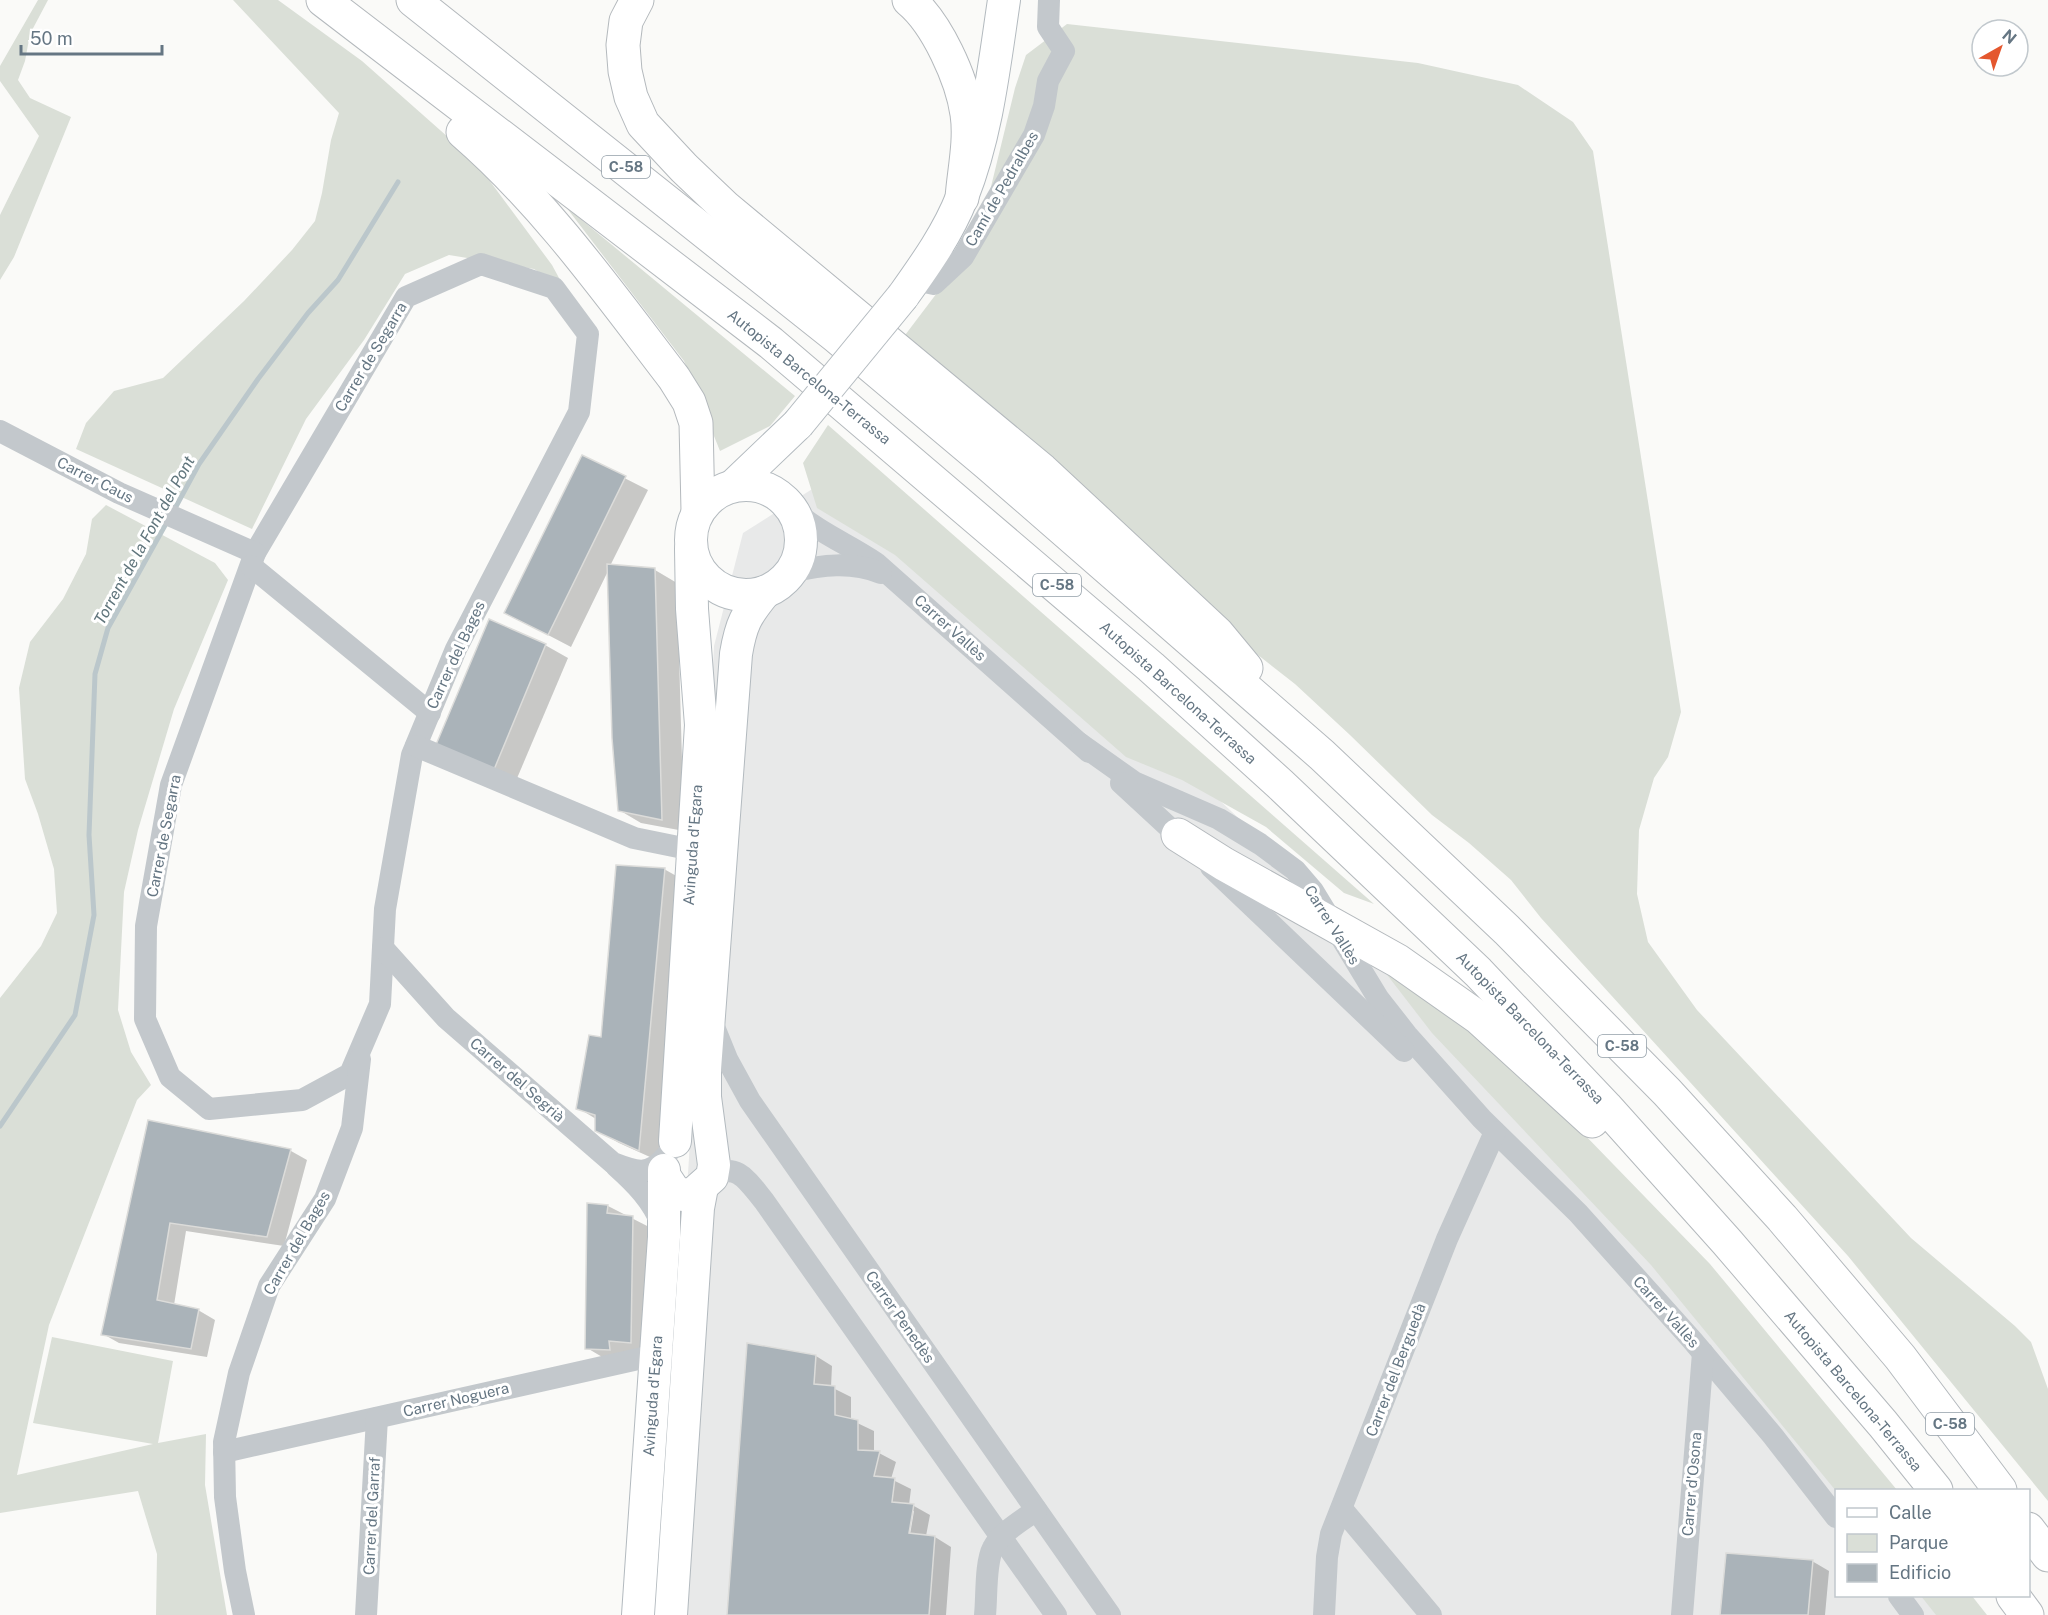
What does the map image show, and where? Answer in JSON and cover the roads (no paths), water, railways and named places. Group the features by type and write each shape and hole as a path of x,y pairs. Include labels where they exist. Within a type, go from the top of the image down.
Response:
{"highway":[{"path":"313,0 380,64 469,137 526,192 555,224 674,378 690,402 696,423 698,511"},
{"name":"Autopista Barcelona-Terrassa","path":"323,0 771,343 1151,666 1280,784 1478,972 1606,1107 1883,1424 1934,1489"},
{"name":"C-58","path":"413,0 837,337 988,464 1322,755 1508,930 1667,1092 1782,1218 1900,1357 1999,1489"},
{"path":"637,0 626,21 623,45 625,71 631,97 643,124 725,207 1042,470 1217,633 1322,755"},
{"path":"909,0 933,29 955,69 967,114 968,137 962,198"},
{"path":"1178,836 1398,961 1479,1018 1726,1242"},
{"path":"2030,1532 2048,1555"},
{"path":"2014,1597 2027,1615"}],"street":[{"path":"733,486 798,424 909,288 942,238 962,198 983,135 1004,0"},
{"name":"Camí de Pedralbes","path":"909,288 934,284 963,257 1034,135 1044,106 1048,81 1064,51 1048,27 1049,0"},
{"name":"Carrer de Segarra","path":"209,1109 170,1077 145,1019 146,926 171,785 253,560 406,297 481,264 554,288"},
{"name":"Carrer del Bages","path":"209,1109 302,1100 350,1074 380,1005 385,909 412,755 456,649 579,412 588,334 554,288"},
{"path":"786,502 762,486 743,484 715,493 698,511 691,529 691,549 698,567 709,581 725,591 745,594 765,592 782,582 791,572 800,554 801,537 797,519 786,502 779,473 798,424"},
{"name":"Carrer Caus","path":"0,431 119,493 225,539 253,560"},
{"name":"Carrer Vallès","path":"786,502 818,530 876,563 902,585 1079,743 1446,1090 1488,1126 1578,1213 1703,1353 1835,1516"},
{"name":"Avinguda d'Egara","path":"671,1615 698,1208 684,1172 693,850 701,725 692,609 691,549"},
{"path":"253,560 430,713"},
{"name":"Carrer Vallès","path":"791,572 821,565 853,566 888,576 902,585"},
{"name":"Avinguda d'Egara","path":"638,1615 664,1229 684,1172 705,1097 709,1008 736,654 739,632 746,615 765,592"},
{"name":"Carrer Vallès","path":"1079,743 1134,782 1219,819 1260,844 1295,870 1313,891 1378,998 1407,1035 1488,1126"},
{"path":"416,746 633,838 693,850"},
{"name":"Carrer del Segrià","path":"384,948 446,1018 620,1169 645,1194 656,1209 664,1229"},
{"name":"Carrer Penedès","path":"709,1008 714,1029 727,1059 750,1101 1110,1615"},
{"name":"Carrer del Bages","path":"244,1615 225,1497 224,1442 239,1373 269,1286 325,1199 352,1128 362,1047"},
{"name":"Carrer del Berguedà","path":"1324,1615 1327,1557 1332,1534 1447,1239 1488,1126"},
{"name":"Carrer del Segrià","path":"620,1169 644,1172 662,1162 684,1172"},
{"name":"Carrer del Segrià","path":"620,1169 684,1172"},
{"path":"684,1172 731,1170 742,1176 764,1201 1056,1615"},
{"name":"Carrer d'Osona","path":"1682,1615 1703,1353"},
{"name":"Carrer Noguera","path":"224,1452 656,1355 688,1357"},
{"name":"Carrer del Garraf","path":"366,1615 377,1418"},
{"path":"1342,1509 1431,1615"},
{"path":"986,1615 989,1562 992,1549 1001,1537 1036,1510"},
{"path":"1900,1597 1913,1615"}],"waterway":[{"name":"Torrent de la Font del Pont","path":"173,512 199,464 258,379 308,313 338,280 398,182"},
{"name":"Torrent de la Font del Pont","path":"0,1126 75,1015 94,915 89,835 95,674 108,628 168,520"}]}
